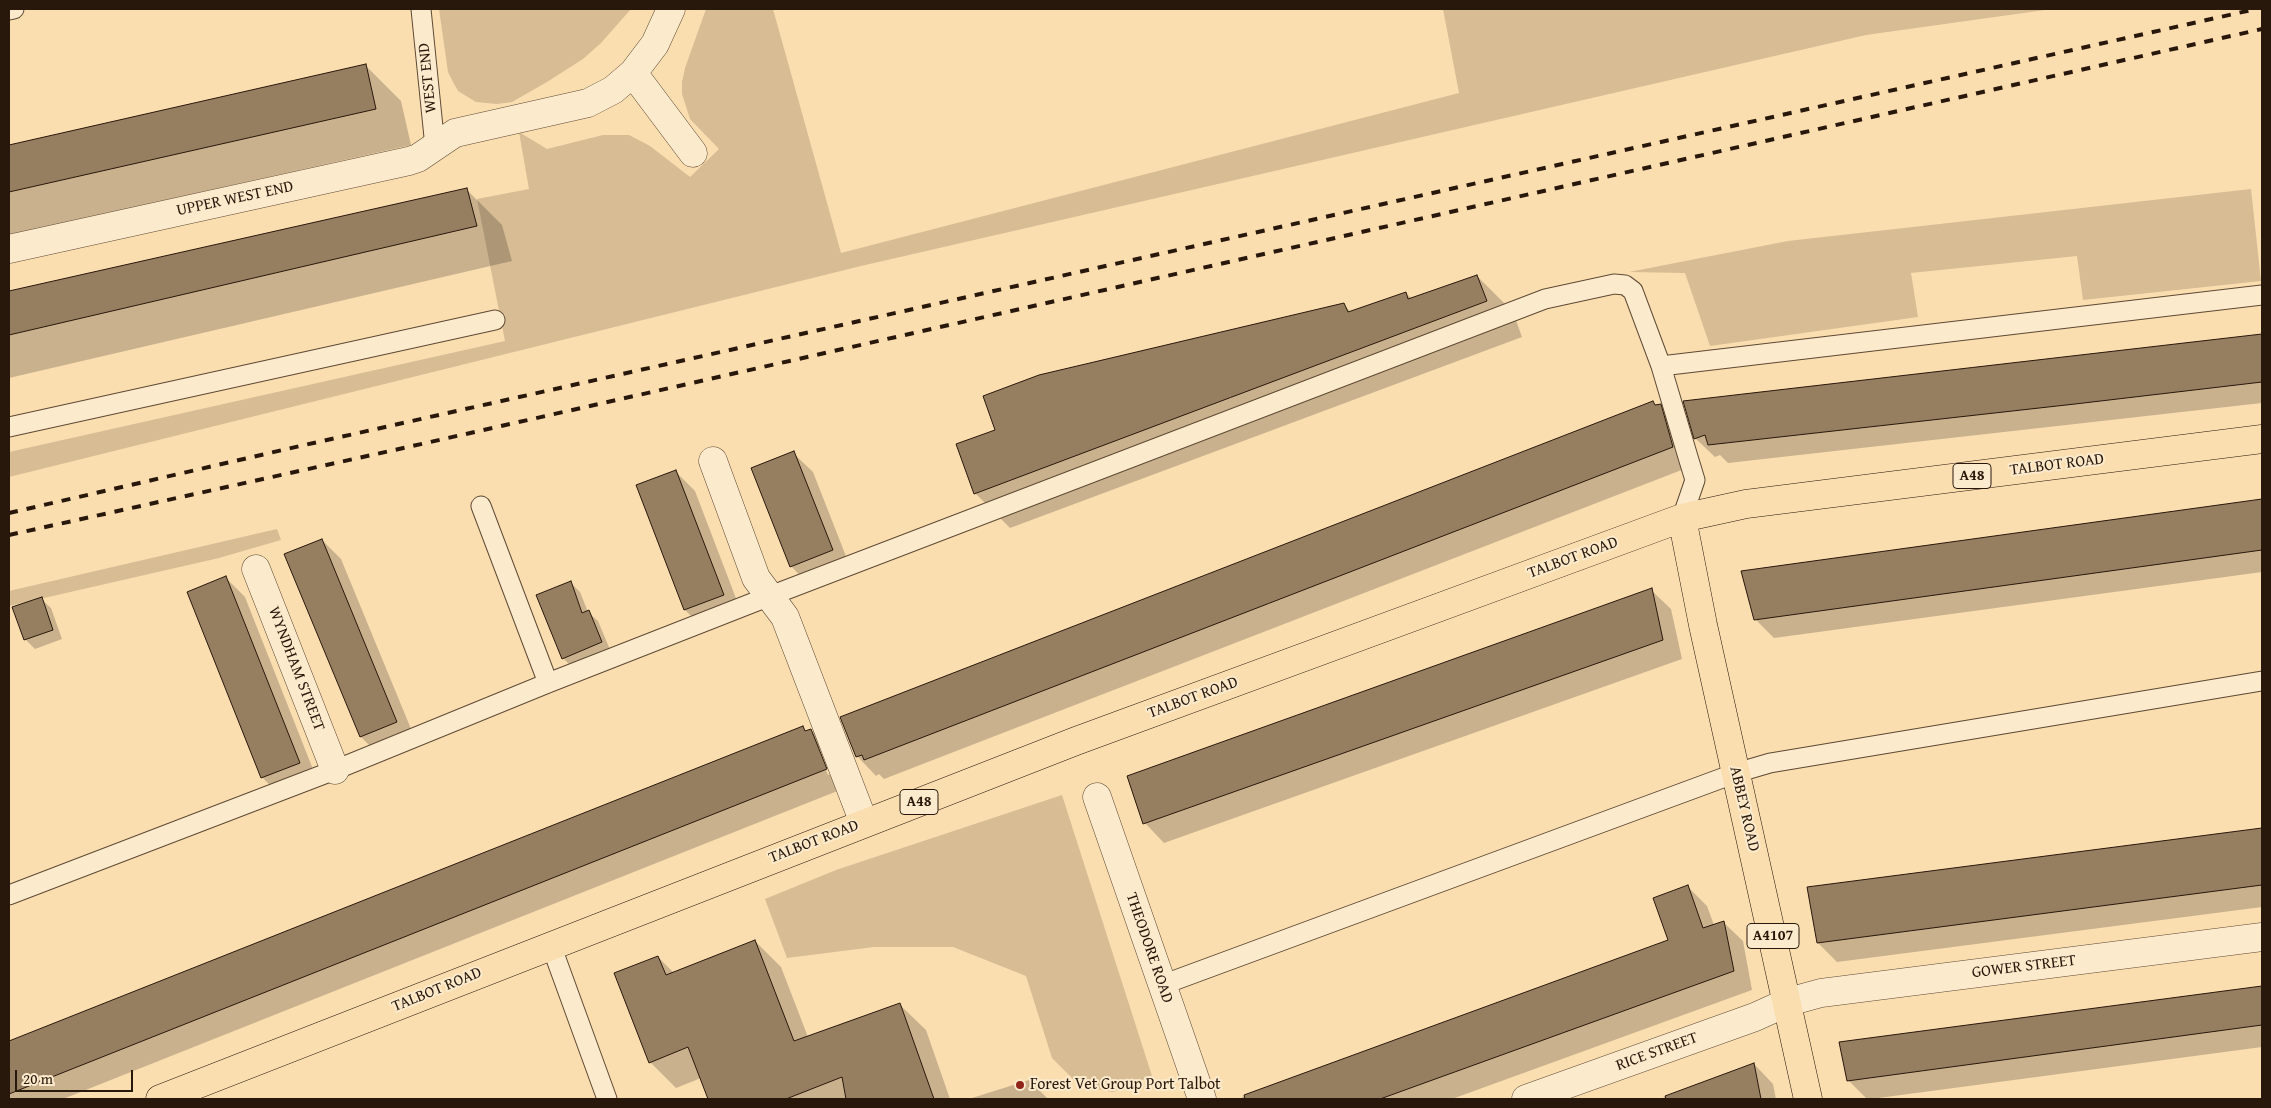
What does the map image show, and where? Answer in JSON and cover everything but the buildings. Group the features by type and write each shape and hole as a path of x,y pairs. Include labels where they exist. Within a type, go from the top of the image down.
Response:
{"main road":[{"name":"TALBOT ROAD","path":"160,1099 1085,738 1682,518 1746,504 2262,439"},
{"name":"ABBEY ROAD","path":"1682,518 1703,625 1808,1099"}],"street":[{"name":"UPPER WEST END","path":"9,249 409,161 445,140 588,103 612,90 633,73 655,44 671,9"},
{"path":"633,73 693,153"},
{"path":"713,461 756,578 785,617 864,823"},
{"name":"WYNDHAM STREET","path":"256,569 335,770"},
{"name":"THEODORE ROAD","path":"1097,797 1202,1099"},
{"name":"GOWER STREET","path":"1788,1002 1820,993 2262,937"},
{"name":"RICE STREET","path":"1526,1099 1755,1017 1788,1002"}],"lane":[{"path":"9,10 14,9"},
{"name":"WEST END","path":"421,9 445,140"},
{"path":"9,895 335,770 548,683 770,596 1546,299 1614,284 1626,285 1633,291 1661,366 1695,480 1682,518"},
{"path":"1661,366 2262,295"},
{"path":"9,427 495,320"},
{"path":"481,506 548,683"},
{"path":"1162,985 1736,773 1770,763 2262,681"},
{"path":"551,945 607,1099"}],"shaded area":[{"path":"439,9 631,9 601,43 583,59 512,102 497,104 476,102 458,91 448,72"},
{"path":"706,9 773,9 841,253 1459,93 1443,9 2052,9 1866,35 861,266 9,477 9,452 505,341 477,199 529,189 519,132 547,149 603,135 629,135 650,146 690,177 719,149 690,119 682,94 685,68"},
{"path":"2251,189 2261,281 2083,300 2077,256 1911,273 1918,317 1710,346 1685,273 1629,272 1788,241"},
{"path":"277,529 281,540 219,558 9,606 9,591"},
{"path":"1062,795 1152,1076 1113,1092 1080,1086 1052,1058 1026,976 953,947 874,947 787,958 765,899 836,870"}],"railway":[{"path":"9,513 300,446 2256,9"},
{"path":"9,535 408,447 2262,29"}],"place":[{"name":"Forest Vet Group Port Talbot","path":"1020,1085"}]}
